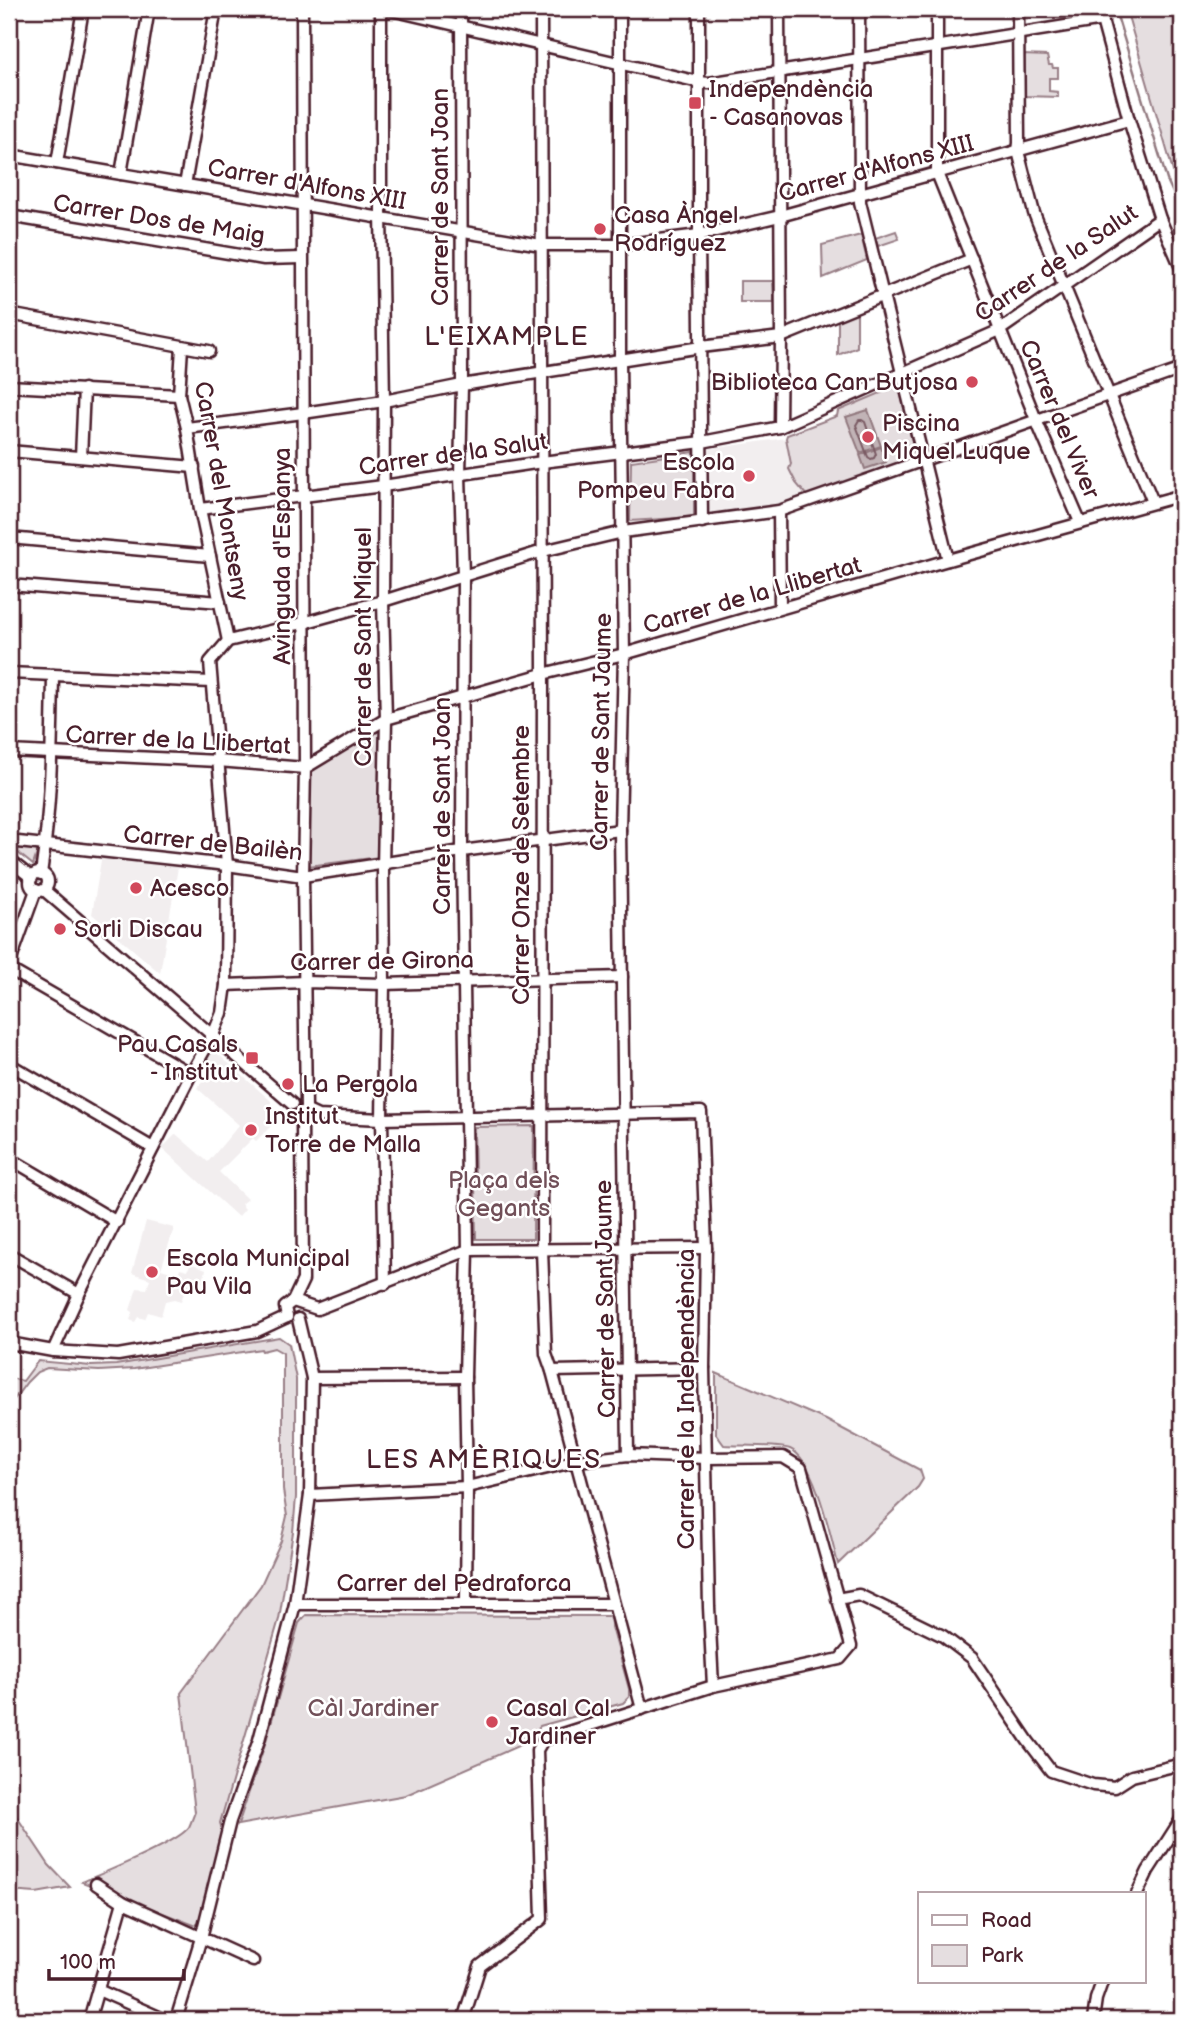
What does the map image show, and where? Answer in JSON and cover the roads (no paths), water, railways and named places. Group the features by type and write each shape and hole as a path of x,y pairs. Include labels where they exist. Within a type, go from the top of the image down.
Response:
{"street":[{"path":"57,163 83,9"},
{"path":"121,174 149,9"},
{"path":"185,185 216,9"},
{"name":"Avinguda d'Espanya","path":"298,1304 303,1280 304,1109 302,9"},
{"name":"Carrer de Sant Miquel","path":"381,9 383,601 386,719 382,1119 385,1284"},
{"path":"387,9 709,83 1103,20"},
{"name":"Carrer de Sant Joan","path":"461,9 461,851 468,1250 466,1603"},
{"name":"Carrer Onze de Setembre","path":"541,9 542,1250 547,1354 642,1709"},
{"name":"Carrer de Sant Jaume","path":"620,9 620,361 624,654 620,830 628,1455"},
{"path":"699,9 702,522"},
{"path":"779,9 780,427"},
{"path":"859,9 859,194 948,560"},
{"name":"Carrer del Viver","path":"937,9 937,173 1080,522"},
{"path":"1017,9 1017,151 1034,213 1153,502"},
{"path":"1099,9 1129,120 1160,219 1182,270"},
{"name":"Carrer d'Alfons XIII","path":"9,155 461,230 541,246 620,245 699,235 780,216 1129,120"},
{"path":"9,214 9,257"},
{"name":"Carrer Dos de Maig","path":"9,214 264,259 302,258"},
{"name":"Carrer de la Salut","path":"200,509 702,442 780,427 1000,330 1160,219"},
{"path":"187,428 384,401 701,347 781,337 972,259"},
{"path":"9,314 209,351"},
{"name":"Carrer del Montseny","path":"182,347 179,395 228,641"},
{"path":"53,1351 79,1294 222,1013 226,985 227,865 210,662 228,641 383,601 542,551 623,531 779,511 1182,369"},
{"path":"9,386 179,395"},
{"path":"80,457 84,389"},
{"path":"9,451 194,467"},
{"name":"Carrer de la Llibertat","path":"9,751 305,768 386,719 1182,495"},
{"path":"779,511 780,608"},
{"path":"9,538 210,556"},
{"path":"9,585 220,602"},
{"path":"9,673 211,682"},
{"path":"53,675 52,754 46,845 32,887 40,890 213,1035 292,1104 292,1111 297,1114 304,1109 318,1116 382,1119 624,1114"},
{"name":"Carrer de Bailèn","path":"9,841 303,876 620,830"},
{"path":"9,860 36,876 46,877 48,882 40,890 9,967 191,1074"},
{"name":"Carrer de Girona","path":"226,985 304,982 384,984 622,977"},
{"path":"9,1064 153,1148"},
{"name":"Carrer de la Independència","path":"624,1114 701,1112 706,1248 704,1368 713,1686"},
{"path":"9,1158 117,1222"},
{"path":"176,2020 201,1938 230,1821 259,1740 295,1604 310,1495 312,1378 292,1318 285,1307 298,1304 317,1310 468,1250 706,1248"},
{"path":"9,1254 79,1294"},
{"path":"9,1343 53,1351 118,1355 257,1331 302,1315 298,1304"},
{"path":"552,1371 704,1368"},
{"path":"312,1378 466,1377"},
{"path":"310,1495 467,1487 576,1461 628,1455 783,1457 801,1468 850,1646 840,1659 713,1686 543,1740 537,1750 542,1919 481,1966 463,2020"},
{"path":"837,1599 859,1595 943,1636 972,1658 1051,1771 1093,1785 1115,1787 1132,1776 1182,1764"},
{"name":"Carrer del Pedraforca","path":"295,1604 613,1604"},
{"path":"1138,1892 1148,1871 1182,1818"},
{"path":"96,1884 123,1902 253,1961"},
{"path":"89,2020 123,1902"},
{"path":"1093,2020 1102,1983"},
{"path":"98,1990 166,2020"}],"water":[{"path":"868,410 881,446 860,453 846,417"},
{"path":"881,447 886,462 865,469 860,455"}],"waterway":[{"path":"1115,9 1167,180 1182,212"}],"place":[{"name":"Independència - Casanovas","path":"695,103"},
{"name":"Casa Àngel Rodríguez","path":"600,229"},
{"name":"Biblioteca Can Butjosa","path":"972,382"},
{"name":"Piscina Miquel Luque","path":"868,437"},
{"name":"Escola Pompeu Fabra","path":"749,476"},
{"name":"Acesco","path":"136,888"},
{"name":"Sorli Discau","path":"60,929"},
{"name":"Pau Casals - Institut","path":"252,1058"},
{"name":"La Pergola","path":"288,1084"},
{"name":"Institut Torre de Malla","path":"251,1130"},
{"name":"Escola Municipal Pau Vila","path":"152,1272"},
{"name":"Casal Cal Jardiner","path":"492,1722"}],"district":[{"name":"L'EIXAMPLE","path":"507,336"},
{"name":"LES AMÈRIQUES","path":"484,1459"}],"park label":[{"name":"Plaça dels Gegants","path":"504,1194"},
{"name":"Càl Jardiner","path":"373,1708"}]}
